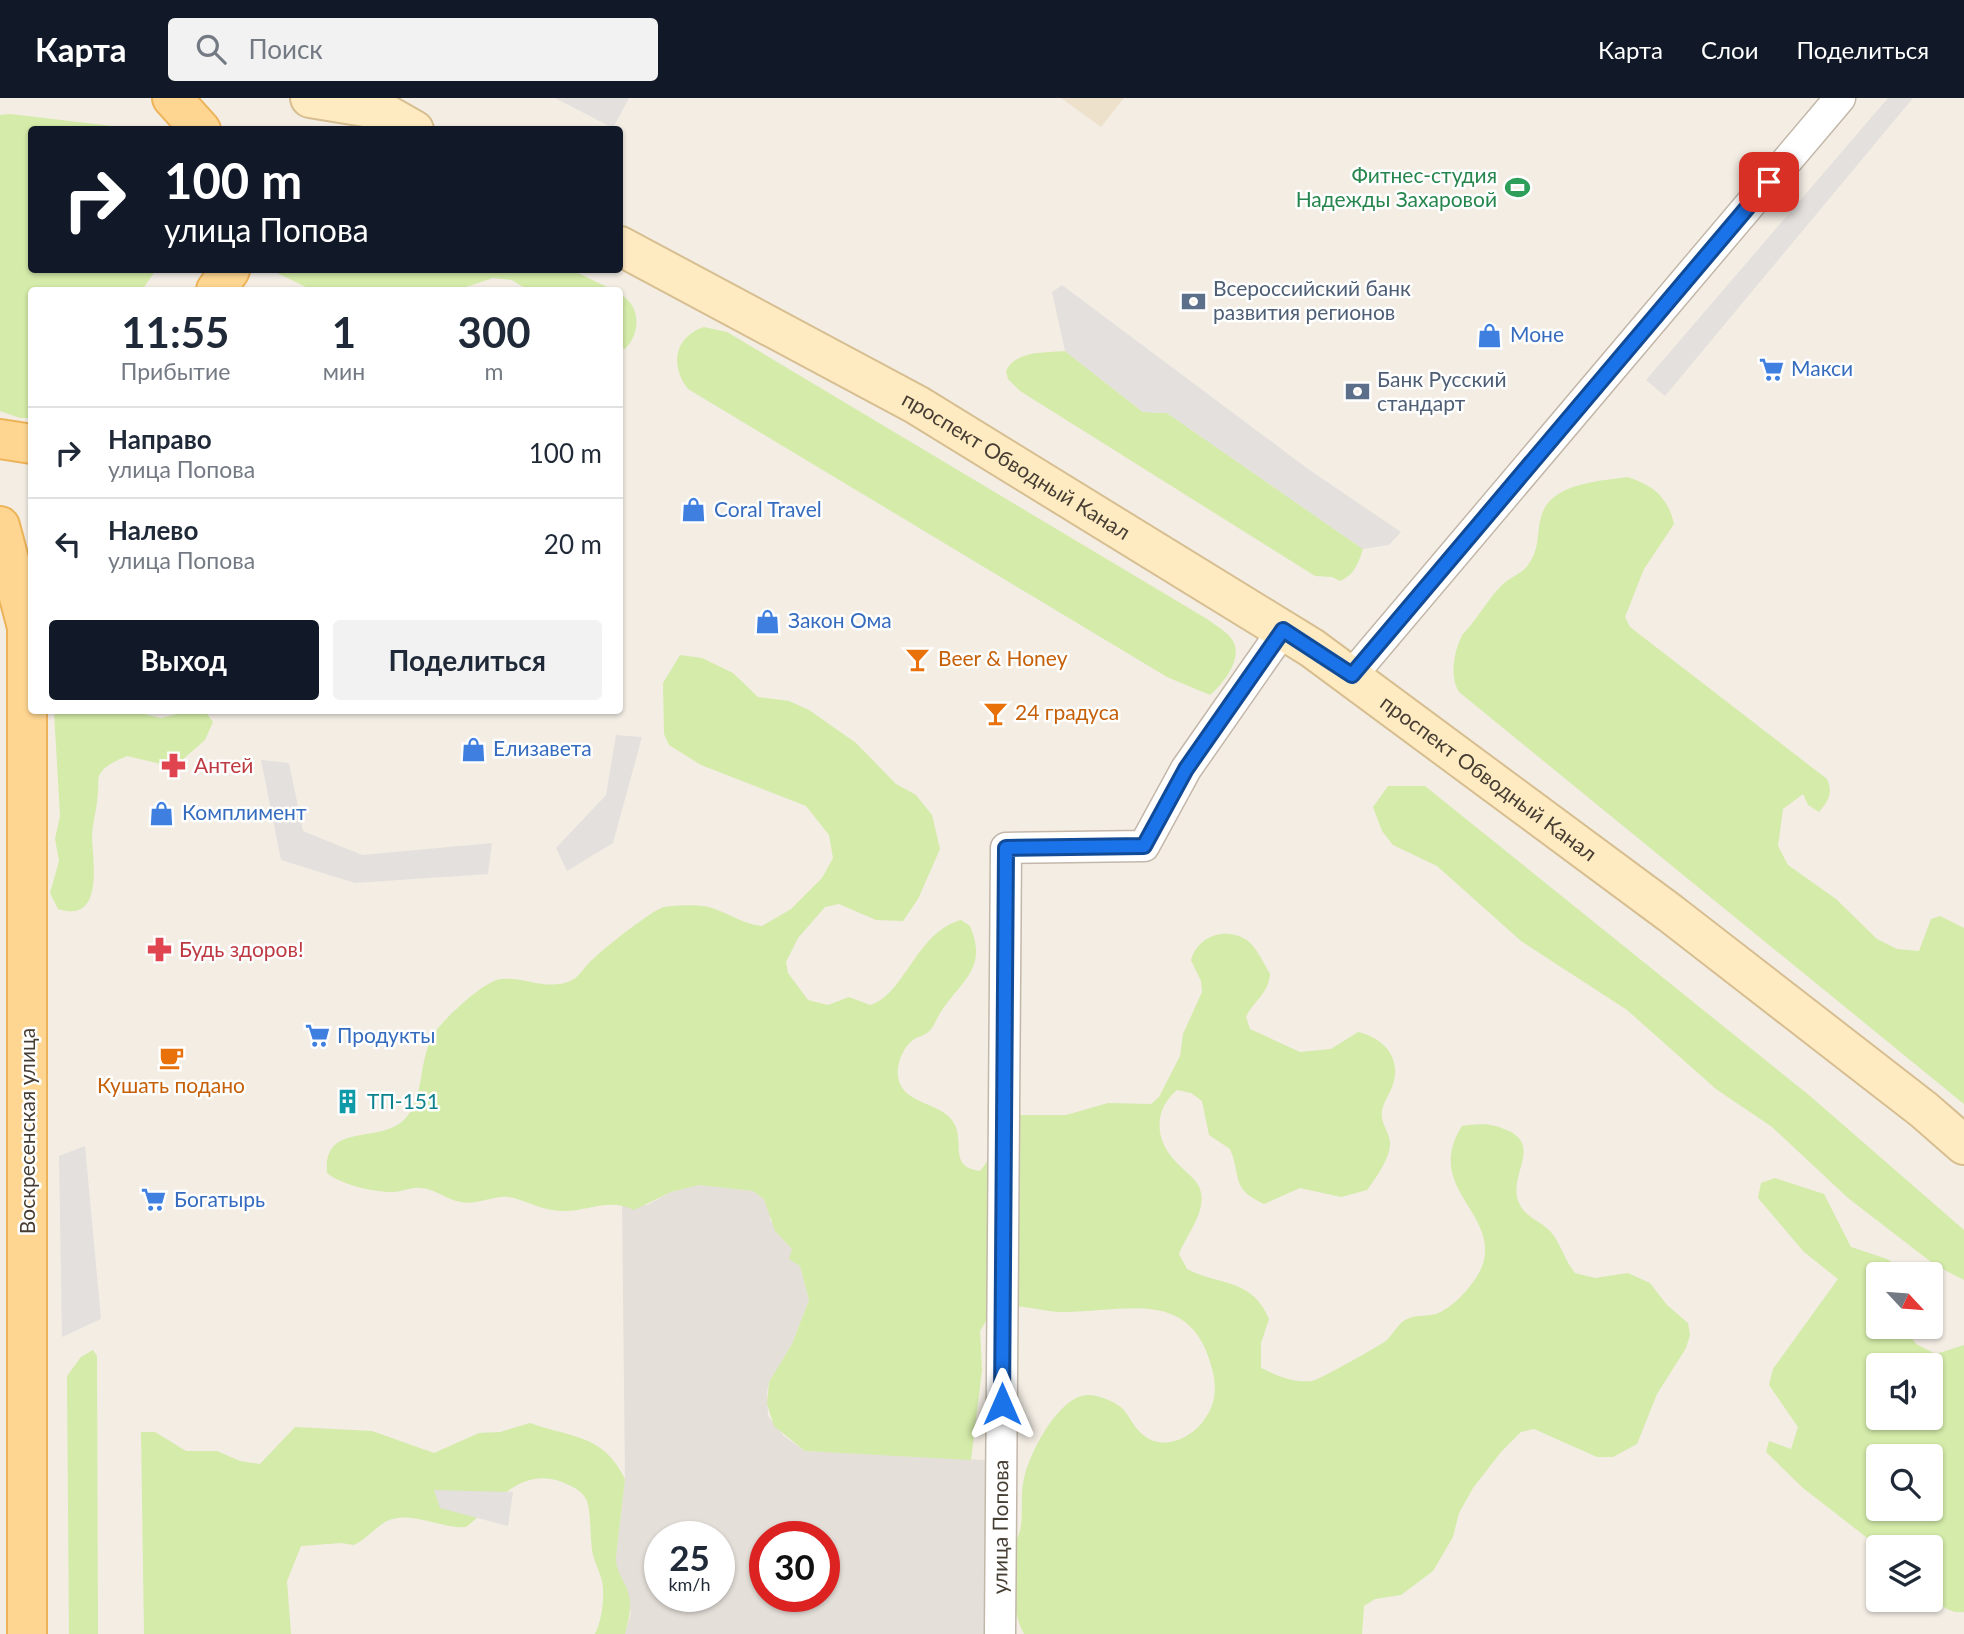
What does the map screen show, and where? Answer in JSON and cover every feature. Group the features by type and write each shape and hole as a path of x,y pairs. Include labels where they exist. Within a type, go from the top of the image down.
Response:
{"main road":[{"path":"173,98 198,126"},
{"path":"310,98 377,110 407,126"},
{"name":"проспект Обводный Канал","path":"623,248 917,405 1352,675 1681,922 1964,1145"},
{"path":"0,439 28,443"},
{"name":"Воскресенская улица","path":"0,526 28,616"},
{"name":"Воскресенская улица","path":"27,1634 29,714"}],"street":[{"path":"1352,675 1840,98"},
{"name":"улица Попова","path":"1000,1634 1006,848 1144,846 1186,769 1283,630"}],"shaded area":[{"path":"555,98 629,98 614,126 609,126"},
{"path":"1061,98 1124,98 1101,127"},
{"path":"1888,98 1913,98 1665,396 1646,380"},
{"path":"1062,285 1308,469 1401,532 1389,545 1363,549 1167,413 1143,412 1065,351 1052,292"},
{"path":"616,735 642,737 613,843 567,871 556,848 606,795"},
{"path":"261,760 289,763 303,831 362,855 492,843 488,874 355,883 281,860"},
{"path":"85,1146 101,1319 62,1337 59,1156"},
{"path":"699,1185 753,1191 764,1199 770,1209 770,1220 792,1249 800,1266 809,1300 792,1344 769,1382 768,1416 784,1436 805,1451 986,1460 985,1634 625,1634 631,1613 616,1569 625,1479 622,1204 647,1205 671,1192"},
{"path":"434,1490 513,1492 508,1526 440,1508"}],"green space":[{"path":"0,115 112,126 28,126 28,273 154,273 144,287 28,287 28,418 0,411"},
{"path":"277,273 578,273 607,287 523,287 512,280 493,278 466,287 306,287"},
{"path":"623,296 632,305 636,320 634,335 625,349"},
{"path":"704,327 727,332 1207,619 1233,641 1234,663 1226,678 1210,695 1167,677 688,389 679,371 678,353 686,338"},
{"path":"1065,351 1143,412 1167,413 1363,549 1353,572 1340,581 1332,577 1315,576 1020,391 1008,379 1006,371 1017,359 1032,354"},
{"path":"1627,477 1658,493 1668,506 1674,524 1644,569 1625,617 1630,627 1827,779 1829,796 1819,812 1808,805 1803,794 1783,809 1778,846 1788,865 1836,899 1877,939 1897,949 1919,951 1931,919 1940,916 1964,928 1964,1104 1459,692 1454,679 1454,664 1462,635 1502,585 1523,571 1532,559 1537,546 1540,520 1547,504 1556,496 1578,485"},
{"path":"680,655 702,658 733,673 758,697 789,701 809,710 856,743 896,784 916,795 932,815 940,849 918,899 903,921 876,920 839,904 825,907 798,938 786,962 788,973 808,1000 828,1005 849,997 870,1005 893,989 932,937 961,920 970,926 976,953 970,972 929,1031 913,1040 905,1049 898,1072 900,1084 911,1097 944,1112 955,1125 959,1154 964,1165 980,1171 1005,1128 1016,1115 1066,1115 1108,1103 1151,1104 1159,1097 1180,1056 1183,1034 1202,992 1201,981 1191,960 1195,951 1200,944 1214,936 1240,936 1254,948 1270,974 1267,987 1246,1017 1250,1029 1300,1052 1331,1049 1358,1032 1383,1045 1389,1051 1395,1067 1395,1077 1382,1111 1390,1142 1386,1161 1367,1190 1341,1197 1300,1188 1264,1204 1241,1187 1230,1149 1209,1135 1202,1101 1191,1093 1177,1090 1163,1107 1160,1127 1165,1146 1170,1155 1195,1180 1201,1193 1198,1217 1179,1254 1187,1269 1234,1285 1254,1296 1262,1306 1269,1319 1261,1343 1261,1368 1292,1380 1312,1381 1387,1340 1405,1320 1436,1314 1466,1292 1482,1267 1485,1243 1480,1227 1455,1182 1451,1165 1452,1147 1462,1126 1492,1125 1509,1131 1523,1145 1524,1154 1516,1193 1519,1203 1525,1212 1554,1236 1575,1273 1595,1278 1628,1273 1650,1283 1667,1305 1688,1323 1690,1335 1686,1348 1657,1394 1637,1444 1613,1457 1597,1457 1534,1429 1521,1432 1501,1452 1473,1488 1459,1513 1453,1537 1433,1571 1401,1595 1375,1599 1364,1606 1362,1634 1024,1634 1015,1603 1013,1556 1021,1526 1024,1479 1039,1441 1066,1405 1088,1395 1119,1405 1141,1433 1157,1442 1174,1441 1191,1433 1208,1414 1214,1400 1215,1387 1211,1365 1201,1340 1187,1324 1170,1314 1151,1309 1061,1312 1019,1306 994,1308 980,1331 982,1370 971,1460 805,1451 774,1426 767,1404 769,1382 792,1344 809,1300 800,1266 789,1259 792,1249 775,1231 764,1199 753,1191 699,1185 671,1192 634,1210 624,1206 606,1205 561,1211 507,1197 467,1203 425,1189 376,1191 349,1184 327,1173 328,1157 334,1146 342,1140 380,1132 404,1120 416,1100 427,1049 439,1027 468,999 494,981 510,979 547,984 565,983 574,979 616,939 664,907 707,907 762,926 791,909 822,878 833,858 829,835 806,806 701,765 669,745 664,734 663,683"},
{"path":"54,714 144,714 161,718 177,714 207,714 213,722 205,740 174,767 127,756 102,771 92,832 93,889 83,908 73,911 58,909 50,893 59,861 55,839 60,816"},
{"path":"1388,786 1425,786 1810,1096 1964,1230 1964,1280 1943,1269 1943,1262 1931,1262 1848,1198 1772,1127 1716,1089 1627,1010 1521,941 1437,866 1393,845 1382,831 1373,807"},
{"path":"1775,1178 1824,1194 1851,1247 1891,1262 1866,1262 1866,1339 1912,1339 1916,1344 1934,1353 1866,1353 1866,1430 1943,1430 1943,1353 1939,1353 1964,1345 1964,1612 1950,1610 1943,1606 1943,1535 1866,1537 1803,1488 1766,1452 1769,1441 1791,1449 1798,1427 1769,1385 1773,1369 1838,1279 1804,1252 1758,1198 1761,1183"},
{"path":"93,1350 97,1356 98,1634 69,1634 67,1376 81,1357"},
{"path":"530,1423 596,1445 616,1464 625,1479 616,1562 630,1600 625,1634 595,1634 601,1615 603,1587 593,1555 587,1501 583,1494 573,1487 547,1478 533,1479 509,1490 466,1527 414,1518 395,1519 385,1522 354,1545 341,1543 301,1546 287,1581 291,1634 144,1634 141,1432 155,1432 186,1451 217,1451 240,1461 260,1464 295,1427 372,1431 434,1453 479,1433 500,1432"}],"place":[{"name":"Фитнес-студия Надежды Захаровой","path":"1517,188"},
{"name":"Всероссийский банк развития регионов","path":"1193,301"},
{"name":"Моне","path":"1490,335"},
{"name":"Макси","path":"1771,369"},
{"name":"Банк Русский стандарт","path":"1357,392"},
{"name":"Coral Travel","path":"694,510"},
{"name":"Закон Ома","path":"768,621"},
{"name":"Beer & Honey","path":"918,659"},
{"name":"24 градуса","path":"995,713"},
{"name":"Елизавета","path":"473,749"},
{"name":"Антей","path":"174,766"},
{"name":"Комплимент","path":"162,813"},
{"name":"Будь здоров!","path":"159,950"},
{"name":"Продукты","path":"317,1036"},
{"name":"Кушать подано","path":"171,1057"},
{"name":"ТП-151","path":"347,1102"},
{"name":"Богатырь","path":"154,1200"}],"route":[{"path":"1002,1404 1007,1012 1006,848 1144,846 1186,769 1216,730 1283,630 1352,675 1595,384 1769,182"}]}
